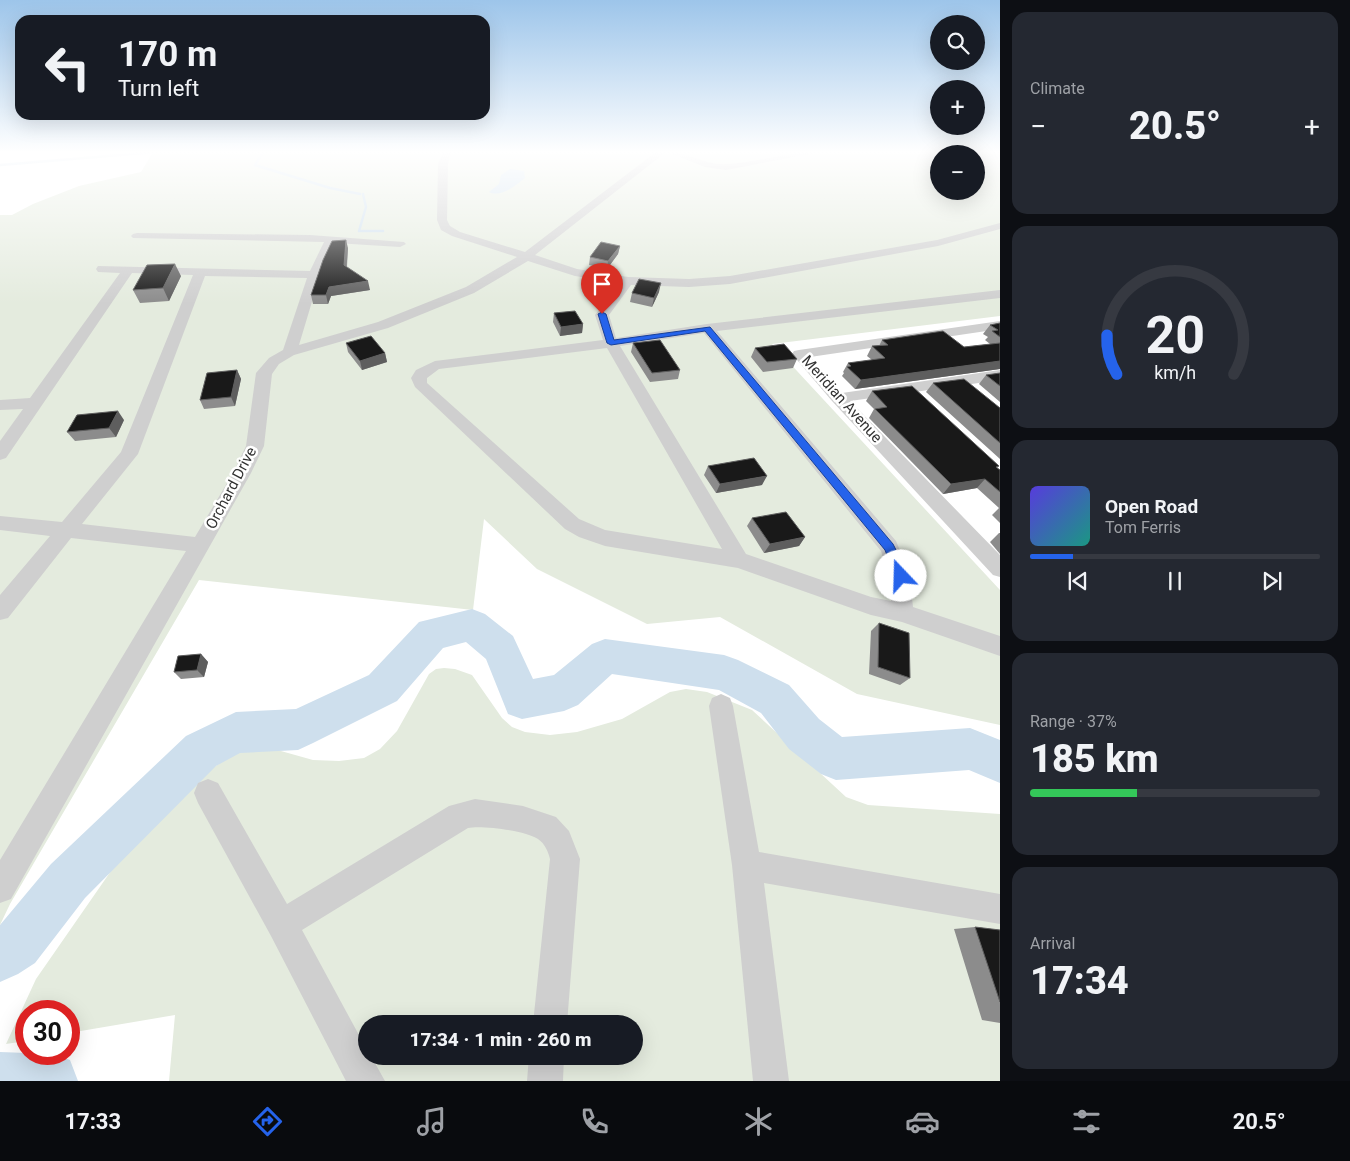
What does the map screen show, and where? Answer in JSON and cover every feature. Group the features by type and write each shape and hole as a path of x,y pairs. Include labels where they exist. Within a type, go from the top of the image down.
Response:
{"street":[{"path":"442,202 442,220 445,228 456,234 575,272 628,281 689,283 730,280 938,243 1000,226"},
{"name":"Orchard Drive","path":"0,888 242,473 255,446 264,373 274,361 289,352 383,325 470,290 526,256 596,202"},
{"path":"137,236 331,239 400,244"},
{"path":"289,352 314,275 331,239"},
{"path":"102,269 314,275"},
{"path":"0,454 128,270"},
{"path":"0,611 129,454 200,273"},
{"path":"628,281 602,314 611,343 739,560"},
{"path":"1000,294 707,328 611,343 435,365 421,373 418,378 420,384 572,524 579,528 605,538 739,560 871,606 902,614 1000,646"},
{"name":"Meridian Avenue","path":"1000,325 799,354 838,398 1000,569"},
{"path":"707,328 889,547 898,566 903,587 902,614"},
{"path":"838,398 1000,375"},
{"path":"961,380 981,396"},
{"path":"909,387 923,400"},
{"path":"0,405 36,403"},
{"path":"0,523 200,545"},
{"path":"721,706 747,865 771,1081"},
{"path":"208,793 282,925 357,1066 367,1081"},
{"path":"282,925 459,816 476,813 535,823 546,827 556,836 562,847 565,859 551,1015"},
{"path":"747,865 1000,909"},
{"path":"544,1081 546,1065"}],"shaded area":[{"path":"37,202 1000,202 1000,316 772,344 1000,590 1000,725 857,694 720,617 647,624 537,569 484,519 473,610 199,580 10,904 0,925 0,215 12,215"},
{"path":"444,668 455,669 472,675 502,718 512,727 525,732 550,735 577,732 622,719 670,692 686,689 707,692 752,710 846,797 868,805 1000,814 1000,1081 169,1081 175,1015 80,1031 80,1000 26,1000 36,979 129,845 168,804 211,769 240,750 263,746 313,760 339,761 364,758 380,749 397,731 429,674 436,669"},
{"path":"15,1024 15,1043 6,1044"}],"building":[{"path":"346,240 344,265 368,281 329,287 326,295 311,295 323,260 332,241"},
{"path":"601,242 620,246 608,261 590,257"},
{"path":"175,264 163,288 133,290 147,265"},
{"path":"639,279 661,283 654,298 632,293"},
{"path":"575,311 583,324 561,327 554,313"},
{"path":"1000,323 1000,337 992,331 998,330 990,325"},
{"path":"943,331 964,347 1000,343 1000,361 861,380 847,367 851,366 848,363 885,358 872,346 888,345 882,340"},
{"path":"371,336 385,353 360,361 346,343"},
{"path":"660,340 680,370 652,373 633,343"},
{"path":"784,344 797,359 767,362 755,348"},
{"path":"237,370 231,397 200,400 207,373"},
{"path":"1000,373 1000,386 986,375"},
{"path":"964,379 1000,408 1000,443 933,383"},
{"path":"912,386 999,466 996,467 1000,470 1000,492 985,479 951,484 875,409 887,407 872,391"},
{"path":"118,411 109,428 67,432 77,415"},
{"path":"754,458 767,476 720,484 708,466"},
{"path":"786,512 805,537 770,544 752,518"},
{"path":"879,623 909,633 910,678 878,667"},
{"path":"201,654 197,670 174,672 178,656"},
{"path":"975,927 1000,930 1000,1002"}],"waterway":[{"path":"365,202 366,207 359,231 383,231"},
{"path":"0,956 17,945 68,881 201,751 236,733 298,729 383,688 432,634 472,625 500,648 522,700 564,692 605,656 724,673 775,699 804,734 836,759 970,749 1000,762"},
{"path":"0,1081 49,1081"}],"route":[{"path":"602,314 611,343 707,328 889,547 901,576"}]}
